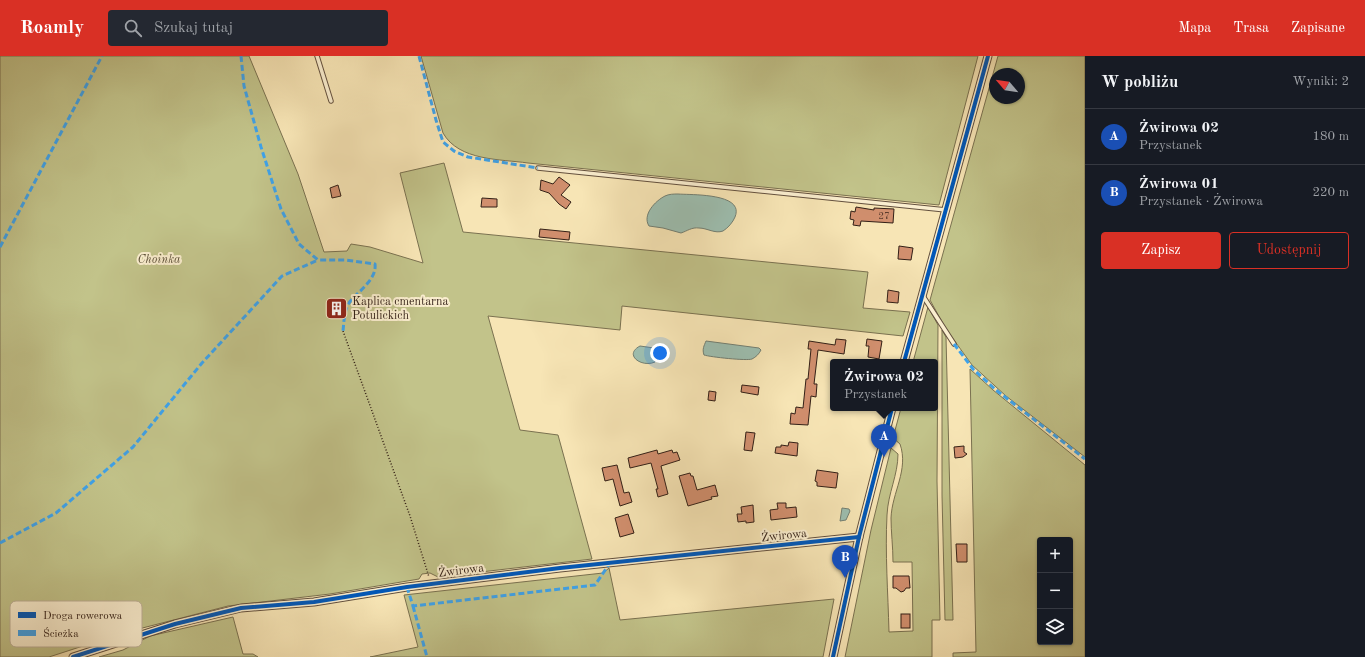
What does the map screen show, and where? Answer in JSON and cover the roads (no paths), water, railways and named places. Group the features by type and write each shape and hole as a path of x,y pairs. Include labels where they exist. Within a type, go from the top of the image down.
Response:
{"street":[{"path":"905,359 988,56"},
{"path":"833,657 859,537 891,411"},
{"name":"Żwirowa","path":"142,635 175,624 241,608 314,602 431,584 560,568 859,537"},
{"name":"Żwirowa","path":"72,657 103,647"}],"lane":[{"path":"316,56 331,101"},
{"path":"538,168 946,210"},
{"path":"922,295 954,344"}],"place":[{"name":"Kaplica cmentarna Potulickich","path":"337,308"},
{"name":"Żwirowa 02","path":"884,457"},
{"name":"Żwirowa 01","path":"845,578"}],"park label":[{"name":"Choinka","path":"159,259"}]}
